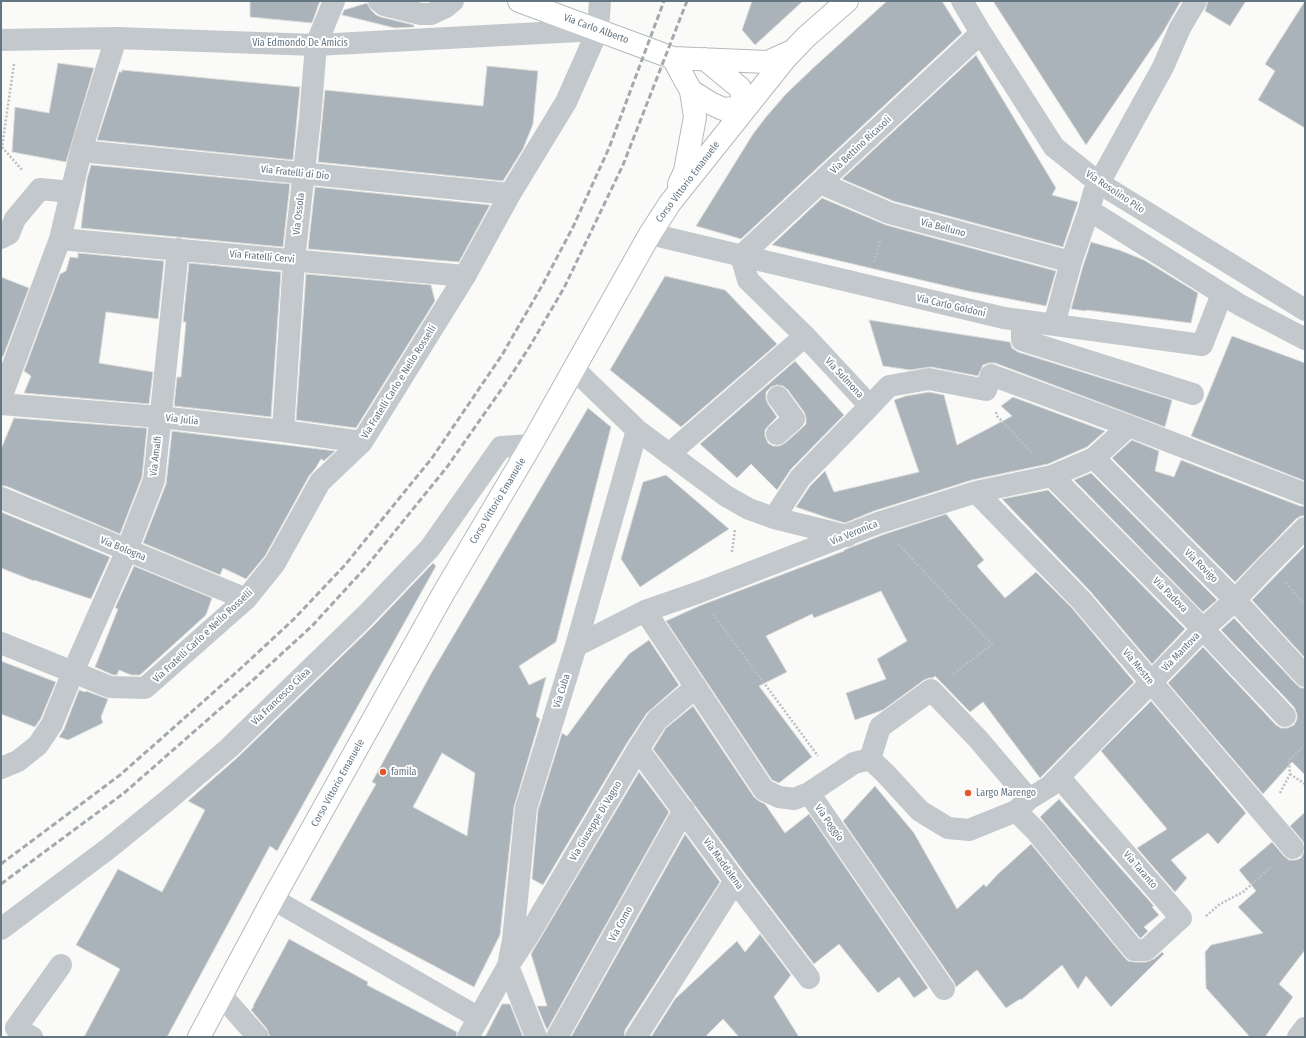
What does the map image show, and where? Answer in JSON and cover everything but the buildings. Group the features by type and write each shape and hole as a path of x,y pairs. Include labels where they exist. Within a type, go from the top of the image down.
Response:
{"main road":[{"name":"Via Carlo Alberto","path":"519,1 673,58 768,62 794,50"},
{"name":"Corso Vittorio Emanuele","path":"199,1037 273,899 443,594 531,445 650,234 670,202 784,59 847,1"},
{"path":"670,202 685,171 695,117 691,91 673,58"},
{"path":"691,91 723,109 745,107 740,88 705,59"}],"street":[{"name":"Via Ossola","path":"283,431 294,260 316,45 334,1"},
{"path":"379,1 384,5 421,14 431,14 446,7 453,1"},
{"path":"598,30 600,1"},
{"name":"Via Rosolino Pilo","path":"962,1 980,33 1054,147 1099,183 1305,310"},
{"path":"1054,325 1070,262 1094,192 1163,67 1180,28 1196,1"},
{"name":"Via Edmondo De Amicis","path":"9,40 116,38 316,45 598,30"},
{"name":"Via Fratelli Carlo e Nello Rosselli","path":"1,643 110,687 145,688 246,599 275,563 320,482 362,442 465,276 510,194 566,102 598,30"},
{"name":"Via Bettino Ricasoli","path":"741,256 980,33"},
{"path":"1,398 6,368 60,238 81,151 116,38"},
{"name":"Via Fratelli di Dio","path":"81,151 510,194"},
{"name":"Via Belluno","path":"820,183 888,213 1070,262"},
{"path":"1,238 9,234 15,219 40,189 71,192"},
{"path":"1089,210 1240,305 1305,339"},
{"name":"Via Carlo Goldoni","path":"650,234 1004,318 1202,345 1222,294"},
{"name":"Via Fratelli Cervi","path":"60,238 465,276"},
{"name":"Via Amalfi","path":"1,768 18,762 38,746 52,724 73,672 127,550 154,480 178,249"},
{"name":"Via Sulmona","path":"741,256 748,280 805,336 870,406 800,478 774,518"},
{"path":"1022,321 1022,340 1193,394"},
{"path":"669,454 769,387 805,336"},
{"path":"574,369 637,430 726,496 748,509 774,518 847,536"},
{"path":"870,406 889,386 929,379 986,390 991,375 1129,426 1305,494"},
{"path":"769,387 794,419 776,434"},
{"name":"Via Julia","path":"1,404 160,417 283,431 362,442"},
{"name":"Via Veronica","path":"576,646 645,611 730,581 878,523 976,492 1052,476 1094,458 1129,426"},
{"name":"Via Cuba","path":"508,966 513,940 526,808 576,646 637,430"},
{"name":"Via Francesco Cilea","path":"1,929 109,848 168,800 228,748 365,616 430,548 501,446 531,445"},
{"name":"Via Rovigo","path":"1094,458 1235,600 1305,676"},
{"name":"Via Padova","path":"1052,476 1204,629 1285,716"},
{"name":"Via Mestre","path":"976,492 1080,600 1266,814 1293,848"},
{"name":"Via Bologna","path":"1,498 246,599"},
{"name":"Via Mantova","path":"870,760 885,772 920,811 948,828 969,830 1023,805 1050,786 1151,682 1235,600 1305,528"},
{"name":"Via Poggio","path":"645,611 764,790 779,797 794,799 809,793 944,989"},
{"name":"Via Giuseppe Di Vagno","path":"508,966 528,936 638,749 657,720 696,687"},
{"path":"809,793 854,763 870,760 880,727 931,690 978,740 1023,805 1036,831 1134,950 1146,950 1181,918"},
{"name":"Via Maddalena","path":"638,749 735,881 809,978"},
{"name":"Via Taranto","path":"1059,777 1181,918"},
{"name":"Via Como","path":"557,1037 684,810"},
{"path":"636,1037 735,881"},
{"path":"273,899 479,1018"},
{"path":"32,1037 16,1028 62,965"},
{"path":"468,1037 508,966"},
{"path":"508,966 536,1037"},
{"path":"222,996 258,1037"},
{"path":"1298,1037 1305,1028"}],"path":[{"path":"9,40 1,147 40,189"},
{"path":"866,286 888,213"},
{"path":"986,390 997,416 1027,447"},
{"path":"730,581 734,530 748,509"},
{"path":"878,523 992,644 931,690"},
{"path":"715,618 834,777"},
{"path":"1266,814 1275,806 1290,774 1288,760 1305,745"},
{"path":"1290,774 1305,784"},
{"path":"1181,918 1199,921 1220,904 1243,892 1293,848"}],"railway":[{"path":"1,864 120,775 293,620 345,565 432,458 502,355 543,284 573,227 609,148 664,1"},
{"path":"1,884 124,793 312,626 366,567 447,467 508,380 564,288 623,165 687,1"}],"place":[{"name":"famila","path":"383,772"},
{"name":"Largo Marengo","path":"968,793"}]}
